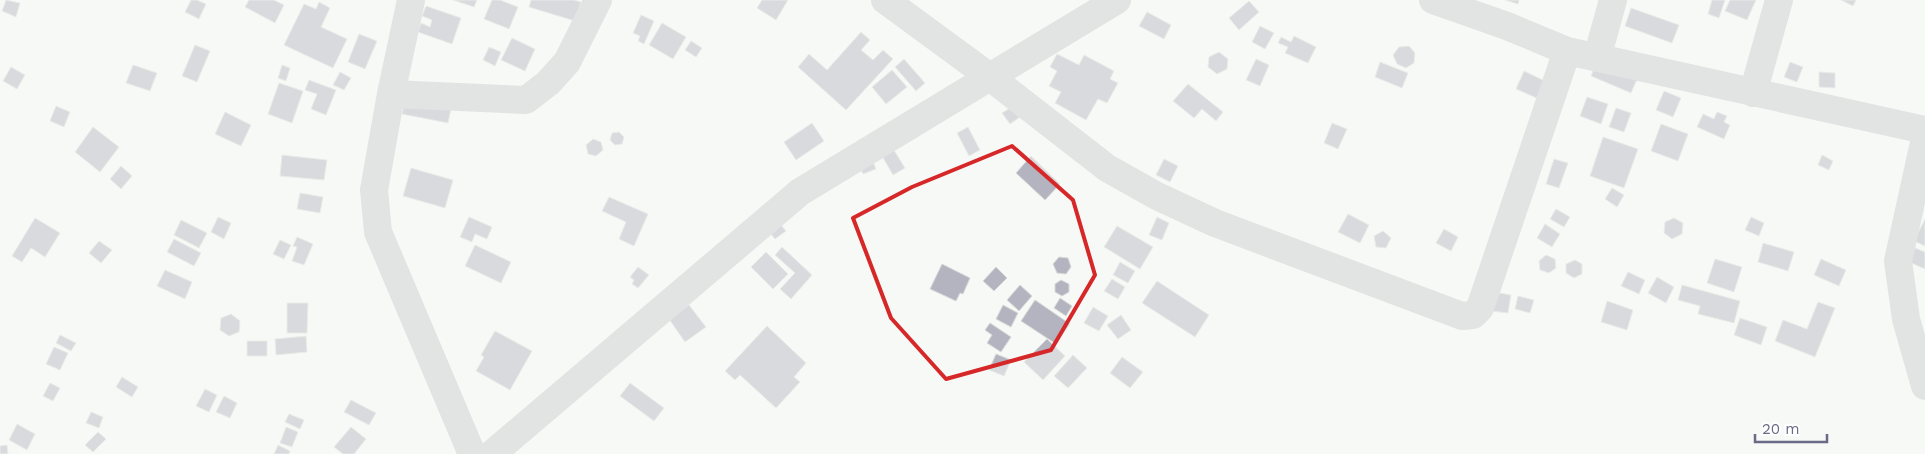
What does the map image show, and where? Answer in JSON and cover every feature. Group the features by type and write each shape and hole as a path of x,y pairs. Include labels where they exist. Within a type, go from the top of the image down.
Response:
{"street":[{"path":"412,0 391,94 374,190 378,232 472,454"},
{"path":"391,94 526,100 548,83 567,62 598,0"},
{"path":"885,0 990,77 1106,168 1157,196 1215,224 1462,316 1473,315 1480,308 1567,51"},
{"path":"492,454 800,192 1117,0"},
{"path":"1432,0 1507,26 1567,51 1925,130"},
{"path":"1597,58 1613,0"},
{"path":"1753,92 1779,0"},
{"path":"1925,138 1898,261 1906,319 1925,386"}],"highlighted area":[{"path":"1012,146 1073,200 1095,275 1051,350 946,379 891,318 853,218 912,187"}],"building":[{"path":"6,0 20,3 16,17 2,11"},
{"path":"191,0 197,0 206,4 199,19 185,12"},
{"path":"249,0 274,0 284,5 275,23 245,7"},
{"path":"453,0 477,0 474,7"},
{"path":"492,0 500,0 518,7 509,29 484,19"},
{"path":"531,0 574,0 581,2 575,21 529,7"},
{"path":"762,0 788,0 776,20 757,8"},
{"path":"1505,0 1519,0 1518,4"},
{"path":"1712,0 1725,0 1719,18 1708,14"},
{"path":"1730,0 1756,0 1747,20 1725,11"},
{"path":"1841,0 1856,0 1853,6"},
{"path":"1249,1 1259,12 1239,30 1229,18"},
{"path":"319,2 330,8 321,27 347,39 333,68 284,45 304,4 316,9"},
{"path":"426,6 461,18 452,44 418,32 421,23 430,27 432,20 422,16"},
{"path":"1631,8 1679,25 1672,43 1625,26"},
{"path":"1147,12 1171,25 1164,39 1139,26"},
{"path":"641,15 654,21 644,44 638,41 640,36 633,33"},
{"path":"662,23 686,37 673,59 649,45"},
{"path":"1260,26 1274,33 1265,49 1252,42"},
{"path":"861,32 870,40 861,50 873,60 883,50 893,59 846,110 798,67 809,54 827,70"},
{"path":"359,34 377,41 365,69 348,62"},
{"path":"1294,36 1316,47 1308,63 1285,53 1288,47 1278,43 1281,37 1291,42"},
{"path":"512,38 535,49 525,71 501,60"},
{"path":"691,41 702,48 696,57 685,50"},
{"path":"195,45 210,51 197,82 182,76"},
{"path":"1409,46 1415,53 1414,63 1406,68 1397,64 1393,55 1399,47"},
{"path":"489,47 501,52 495,66 483,60"},
{"path":"1602,51 1642,68 1631,93 1591,76"},
{"path":"1219,52 1228,59 1227,69 1217,74 1208,67 1209,57"},
{"path":"1057,54 1079,65 1084,55 1114,71 1110,79 1118,83 1107,103 1098,99 1086,120 1055,103 1061,92 1049,86 1057,71 1050,67"},
{"path":"904,59 925,83 916,91 895,67"},
{"path":"1256,59 1269,65 1260,86 1246,80"},
{"path":"1380,62 1408,73 1402,88 1375,77"},
{"path":"1790,62 1803,67 1797,82 1784,77"},
{"path":"133,65 157,73 150,91 126,83"},
{"path":"282,65 290,68 286,81 278,78"},
{"path":"11,67 25,75 17,89 3,81"},
{"path":"892,70 907,87 886,104 872,87"},
{"path":"1524,71 1547,82 1539,99 1516,89"},
{"path":"340,72 351,78 344,90 333,85"},
{"path":"1819,72 1835,73 1835,88 1819,87"},
{"path":"309,80 336,90 326,115 311,109 317,94 305,90"},
{"path":"409,81 455,90 448,123 402,114"},
{"path":"279,83 303,91 292,123 268,114"},
{"path":"1188,84 1223,112 1216,121 1202,109 1194,118 1173,101"},
{"path":"1664,91 1681,98 1673,117 1656,110"},
{"path":"1587,97 1608,104 1601,124 1580,116"},
{"path":"56,106 70,112 64,127 50,121"},
{"path":"1013,106 1020,117 1010,124 1002,113"},
{"path":"1616,108 1631,113 1624,132 1609,127"},
{"path":"225,112 251,125 241,146 215,134"},
{"path":"1717,112 1727,116 1724,122 1730,125 1724,139 1697,127 1703,114 1714,119"},
{"path":"812,123 824,141 796,160 784,142"},
{"path":"1332,123 1347,129 1338,149 1324,143"},
{"path":"1661,124 1688,134 1678,161 1651,151"},
{"path":"93,127 119,147 100,172 75,152"},
{"path":"968,127 980,150 969,156 957,133"},
{"path":"619,132 624,137 622,144 615,145 610,140 612,133"},
{"path":"1603,137 1638,149 1624,188 1590,176"},
{"path":"593,139 601,142 603,150 596,156 588,154 586,145"},
{"path":"889,142 905,168 893,175 878,149"},
{"path":"282,155 327,160 324,180 280,176"},
{"path":"1822,155 1833,161 1829,170 1818,165"},
{"path":"1031,156 1060,184 1045,200 1016,173"},
{"path":"871,157 876,169 863,174 858,162"},
{"path":"1164,159 1178,166 1170,182 1156,175"},
{"path":"1554,159 1568,163 1559,188 1546,184"},
{"path":"121,166 132,176 121,189 110,179"},
{"path":"411,168 453,180 445,208 403,196"},
{"path":"1612,188 1624,195 1617,207 1605,199"},
{"path":"300,193 323,197 320,213 297,209"},
{"path":"609,197 648,214 634,246 619,239 626,222 602,211"},
{"path":"1556,209 1570,217 1564,227 1550,219"},
{"path":"1348,214 1369,225 1360,243 1338,232"},
{"path":"218,217 231,223 224,239 211,232"},
{"path":"469,217 492,227 487,239 475,234 472,242 460,237"},
{"path":"1157,217 1169,223 1162,240 1149,235"},
{"path":"1751,217 1764,223 1759,236 1745,230"},
{"path":"35,218 60,233 45,257 31,248 22,262 12,256"},
{"path":"1674,218 1683,223 1682,234 1672,239 1664,233 1665,222"},
{"path":"776,219 786,231 775,239 766,228"},
{"path":"1925,219 1925,246 1914,241"},
{"path":"181,220 207,233 199,248 174,235"},
{"path":"1545,224 1560,234 1552,247 1537,238"},
{"path":"1117,226 1153,247 1140,269 1104,247"},
{"path":"1444,229 1458,237 1451,251 1436,243"},
{"path":"1383,231 1391,238 1386,248 1376,247 1374,236"},
{"path":"297,237 313,244 304,265 292,261 297,247 293,246"},
{"path":"174,239 201,253 194,266 167,252"},
{"path":"280,240 291,245 284,259 273,254"},
{"path":"99,241 112,250 101,263 89,253"},
{"path":"1763,243 1794,252 1788,271 1758,262"},
{"path":"475,245 511,262 501,283 465,266"},
{"path":"782,247 812,275 791,299 780,289 795,273 775,255"},
{"path":"1915,248 1925,252 1925,269 1909,262"},
{"path":"766,252 788,274 773,289 751,267"},
{"path":"1546,255 1555,259 1556,268 1549,273 1540,270 1539,261"},
{"path":"1059,257 1068,258 1071,267 1066,274 1057,273 1053,264"},
{"path":"1715,259 1742,267 1734,292 1707,283"},
{"path":"1821,259 1846,270 1839,286 1814,275"},
{"path":"1575,260 1582,264 1582,274 1574,278 1566,273 1566,264"},
{"path":"1120,262 1135,271 1128,283 1113,275"},
{"path":"942,264 970,278 963,294 960,293 956,301 930,289"},
{"path":"638,267 649,275 638,288 632,284 634,280 630,277"},
{"path":"996,267 1007,278 994,291 983,281"},
{"path":"165,270 192,282 185,299 157,286"},
{"path":"1628,272 1645,280 1639,294 1621,286"},
{"path":"1657,277 1674,287 1666,303 1648,293"},
{"path":"1112,279 1125,287 1118,299 1104,291"},
{"path":"1061,280 1069,284 1069,292 1062,296 1055,292 1055,284"},
{"path":"1157,281 1209,315 1195,337 1142,303"},
{"path":"1020,285 1032,296 1019,311 1007,300"},
{"path":"1682,285 1740,301 1734,323 1698,314 1700,306 1678,300"},
{"path":"1494,292 1511,295 1508,313 1491,311"},
{"path":"1518,296 1534,300 1530,313 1515,309"},
{"path":"1060,298 1072,306 1066,316 1054,308"},
{"path":"1035,300 1070,324 1056,344 1021,321"},
{"path":"1607,301 1633,310 1627,330 1601,322"},
{"path":"1818,302 1835,308 1815,357 1775,341 1783,320 1807,329"},
{"path":"287,303 308,303 307,333 287,333"},
{"path":"689,305 706,327 685,342 669,319"},
{"path":"1003,305 1018,313 1011,327 996,319"},
{"path":"1093,307 1108,316 1099,331 1084,323"},
{"path":"231,314 240,321 239,332 229,336 220,330 221,318"},
{"path":"1121,315 1131,330 1118,339 1107,325"},
{"path":"1740,318 1767,327 1761,345 1734,335"},
{"path":"990,323 1011,337 1001,352 987,343 992,335 985,330"},
{"path":"767,326 806,363 794,377 800,382 776,408 740,375 735,380 725,371"},
{"path":"495,331 532,351 510,390 476,371 484,357 481,355"},
{"path":"60,335 76,343 71,351 56,343"},
{"path":"306,336 307,352 276,355 275,339"},
{"path":"1047,339 1065,356 1043,380 1024,362"},
{"path":"247,341 267,341 267,356 247,356"},
{"path":"54,347 68,353 60,370 46,364"},
{"path":"996,354 1011,360 1004,376 989,370"},
{"path":"1073,355 1087,368 1068,388 1054,376"},
{"path":"1122,357 1143,372 1130,388 1110,373"},
{"path":"122,377 138,387 132,397 116,387"},
{"path":"50,383 60,388 53,401 43,396"},
{"path":"630,383 664,408 654,421 620,396"},
{"path":"205,389 217,395 209,412 196,406"},
{"path":"224,396 237,403 230,418 216,412"},
{"path":"351,400 376,413 369,425 344,412"},
{"path":"91,412 103,417 99,428 86,423"},
{"path":"289,414 304,420 300,429 285,422"},
{"path":"17,424 35,434 27,450 9,440"},
{"path":"286,427 298,432 292,447 280,443"},
{"path":"351,427 366,439 354,454 343,454 334,447"},
{"path":"98,432 106,439 93,452 85,445"},
{"path":"7,445 8,454 0,454 0,446"},
{"path":"278,445 290,451 289,454 274,454"}]}
